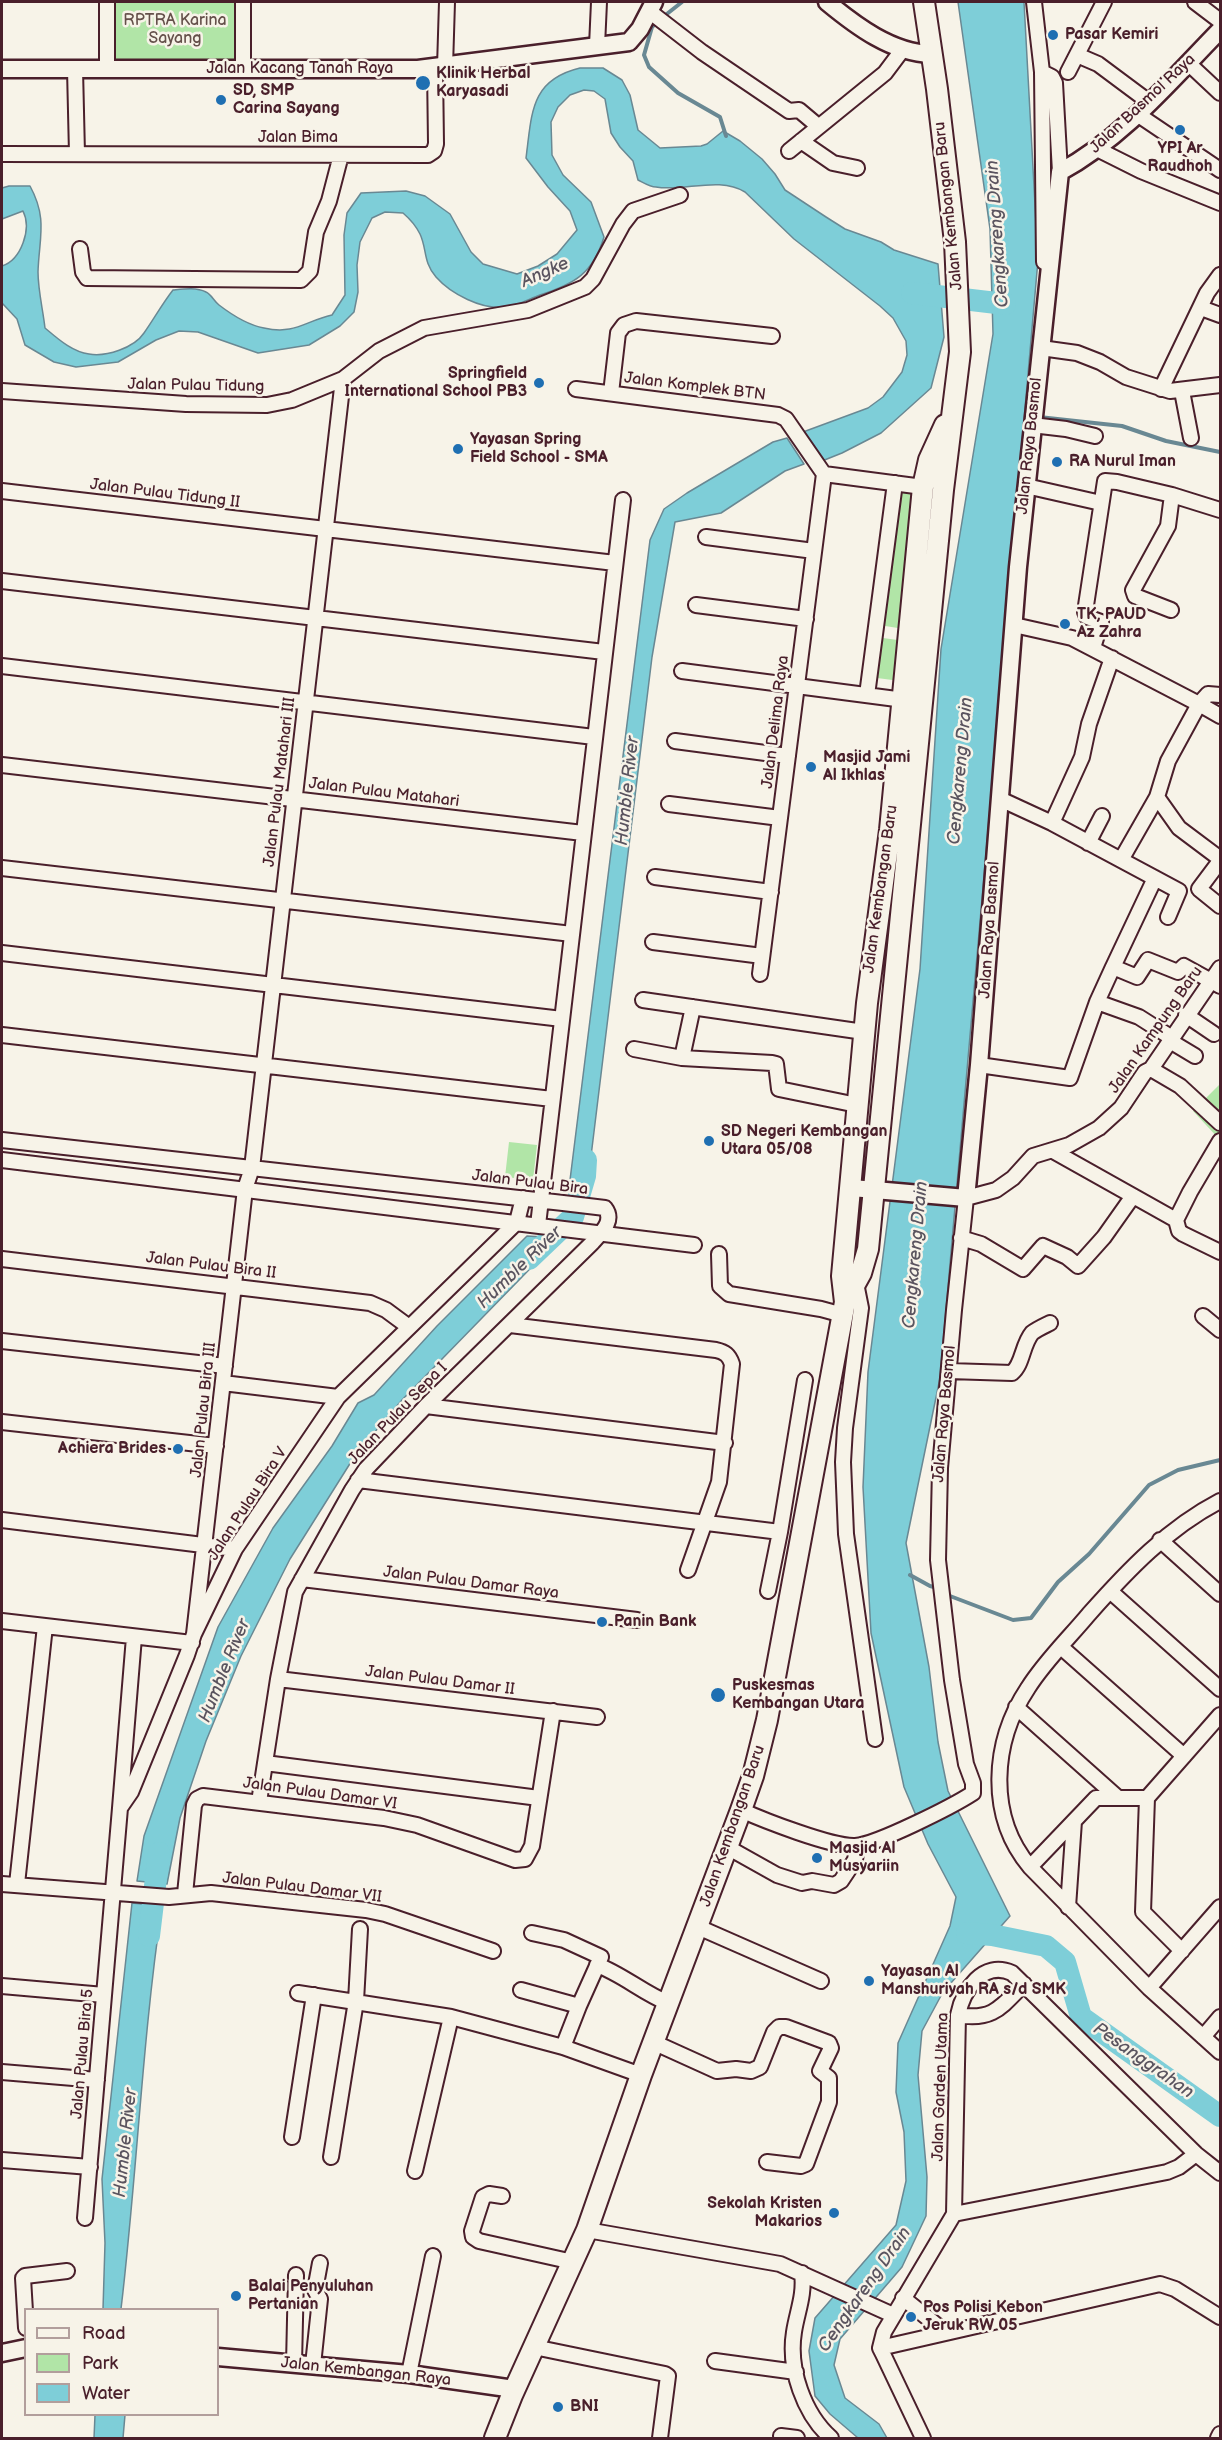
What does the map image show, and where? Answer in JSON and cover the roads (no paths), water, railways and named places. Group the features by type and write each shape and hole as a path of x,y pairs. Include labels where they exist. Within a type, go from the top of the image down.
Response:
{"main road":[{"name":"Jalan Kembangan Baru","path":"844,1309 868,1249 880,1191 885,1053 961,333 955,242 924,2"},
{"name":"Jalan Kembangan Baru","path":"495,2439 514,2389 586,2230 653,2042 728,1847 753,1776 767,1720 844,1309 842,1276 852,1188 864,1032 904,700 923,487 929,460 952,411"}],"street":[{"path":"107,2 107,70"},
{"path":"243,2 243,69"},
{"path":"440,68 447,2"},
{"path":"597,46 599,2"},
{"path":"827,2 847,19 868,32 903,49 931,54"},
{"name":"Jalan Raya Basmol","path":"857,1846 910,1825 973,1793 973,1783 966,1764 940,1591 938,1496 962,1238 963,1198 979,1065 1026,486 1060,172 1055,83 1052,77 1042,72 1034,2"},
{"path":"1068,72 1104,2"},
{"path":"1195,2 1221,21"},
{"path":"656,13 780,105 791,112 798,109 818,126"},
{"name":"Jalan Kacang Tanah Raya","path":"2,69 440,68 629,42 656,13"},
{"name":"Jalan Basmol Raya","path":"1060,172 1097,149 1143,108 1221,30"},
{"path":"789,151 885,73 903,49"},
{"path":"1077,56 1098,64 1143,108 1221,170"},
{"path":"1188,63 1221,93"},
{"name":"Jalan Bima","path":"2,154 428,155 434,151 436,144 440,68"},
{"path":"75,69 77,154"},
{"path":"1042,72 1044,266 1049,285"},
{"path":"801,141 833,163 857,168"},
{"path":"1097,149 1141,171 1221,203"},
{"path":"80,249 83,272 87,278 301,280 309,271 316,232 329,201 341,155"},
{"name":"Jalan Pulau Tidung","path":"2,391 100,400 186,404 267,405 292,399 343,379 379,351 424,328 528,310 585,288 593,279 623,224 633,211 680,195"},
{"path":"1161,389 1208,293 1221,275"},
{"path":"1201,308 1221,315"},
{"path":"611,393 618,333 624,325 636,321 772,336"},
{"path":"1041,348 1077,352 1101,362 1126,377 1161,389 1182,391 1221,385"},
{"name":"Jalan Pulau Matahari III","path":"245,1189 252,1168 343,379"},
{"name":"Jalan Komplek BTN","path":"576,389 769,413 786,419 823,472"},
{"path":"1182,391 1191,438"},
{"path":"1033,417 1066,429 1095,436"},
{"path":"823,472 923,487"},
{"name":"Jalan Delima Raya","path":"760,974 823,472"},
{"path":"1093,648 1101,622 1087,617 1085,612 1104,483 1108,481 1172,495 1221,510"},
{"path":"867,695 895,483"},
{"path":"1026,486 1101,503"},
{"name":"Jalan Pulau Tidung II","path":"2,491 615,563"},
{"path":"1171,610 1135,596 1133,590 1168,526 1172,495"},
{"path":"538,1224 623,500"},
{"path":"706,537 814,551"},
{"path":"2,581 604,652"},
{"path":"696,605 806,619"},
{"path":"1014,624 1072,638 1221,716"},
{"path":"1052,823 1082,757 1089,724 1112,658"},
{"path":"2,666 594,737"},
{"path":"682,671 904,700"},
{"path":"1121,860 1157,797 1168,761 1199,704 1208,694 1221,695"},
{"path":"675,741 788,756"},
{"name":"Jalan Pulau Matahari","path":"2,765 583,833"},
{"path":"1000,799 1052,823 1192,896 1200,891 1199,888 1220,858 1179,828 1157,797"},
{"path":"669,804 780,818"},
{"path":"1088,843 1102,816"},
{"path":"2,868 572,934"},
{"path":"656,877 771,892"},
{"path":"979,1065 1070,1078 1097,1002 1155,878"},
{"path":"1168,917 1179,891"},
{"path":"1200,891 1221,906"},
{"path":"653,942 762,956"},
{"path":"2,953 562,1019"},
{"path":"1113,967 1137,977 1148,960 1178,972 1184,966 1216,984"},
{"name":"Jalan Kampung Baru","path":"963,1198 996,1190 1013,1178 1033,1156 1069,1145 1099,1128 1121,1108 1145,1072 1151,1069 1186,1015 1216,984 1221,968"},
{"path":"643,1000 864,1032"},
{"path":"1097,1002 1138,1017 1195,1056"},
{"path":"682,1058 693,1007"},
{"path":"1186,1015 1214,1034"},
{"path":"2,1035 552,1099"},
{"path":"634,1049 682,1058 772,1063 777,1068 779,1089 857,1105"},
{"path":"1151,1069 1180,1086 1221,1123"},
{"name":"Jalan Pulau Bira","path":"2,1140 605,1208 609,1218 596,1232"},
{"path":"1176,1220 1221,1141"},
{"path":"1053,1151 1176,1220 1181,1233 1202,1245 1221,1252"},
{"path":"2,1160 538,1224 694,1245"},
{"path":"852,1188 963,1198"},
{"name":"Jalan Pulau Bira III","path":"193,1639 245,1189"},
{"path":"962,1238 981,1244 1023,1269 1043,1246 1066,1257 1078,1266 1104,1237 1133,1196"},
{"path":"517,1222 523,1198"},
{"name":"Jalan Pulau Bira V","path":"118,1892 120,1808 131,1792 193,1639 235,1549 338,1397 517,1222"},
{"name":"Jalan Pulau Sepa I","path":"259,1802 292,1604 302,1579 358,1480 426,1406 510,1325 596,1232"},
{"path":"719,1254 720,1286 729,1294 821,1309 844,1309"},
{"name":"Jalan Pulau Bira II","path":"2,1258 370,1303 386,1310 409,1327"},
{"path":"856,1283 861,1308 845,1428 844,1503 846,1534 875,1739"},
{"path":"1203,1316 1221,1330"},
{"path":"949,1371 1012,1373 1017,1370 1023,1349 1032,1333 1050,1323"},
{"path":"510,1325 724,1352 729,1357 732,1364 719,1482 688,1570"},
{"path":"2,1341 225,1366"},
{"path":"768,1591 805,1380"},
{"path":"223,1383 338,1397"},
{"path":"426,1406 725,1443"},
{"path":"2,1422 216,1446"},
{"path":"358,1480 780,1532"},
{"path":"1221,1501 1160,1540 1110,1591 1028,1687 1017,1707 1003,1747 998,1789 1006,1827 1014,1844 1030,1867 1149,1988 1221,2052"},
{"path":"2,1520 235,1549"},
{"path":"1160,1540 1221,1594"},
{"name":"Jalan Pulau Damar Raya","path":"302,1579 637,1620"},
{"path":"1110,1591 1221,1689"},
{"path":"2,1621 134,1636 193,1639"},
{"path":"17,1884 45,1626"},
{"path":"120,1808 134,1636"},
{"path":"1061,1647 1184,1756"},
{"name":"Jalan Pulau Damar II","path":"278,1679 597,1716"},
{"path":"1017,1707 1117,1797"},
{"path":"265,1763 539,1798 553,1711"},
{"path":"1182,1951 1143,1912 1147,1798 1221,1715"},
{"name":"Jalan Pulau Damar VI","path":"176,1896 194,1805 197,1799 203,1796 384,1818 417,1826 514,1860 525,1859 528,1856 532,1846 539,1798"},
{"path":"1030,1867 1096,1798 1147,1798"},
{"path":"728,1847 777,1875 802,1883 812,1881 834,1885 841,1881 855,1860 857,1846 834,1843 741,1810"},
{"path":"1068,1907 1074,1821"},
{"name":"Jalan Pulau Damar VII","path":"2,1884 176,1896 211,1893 366,1910 385,1914 493,1951"},
{"name":"Jalan Pulau Bira 5","path":"85,2218 104,1995 118,1892"},
{"path":"1149,1988 1221,1907"},
{"path":"698,1927 821,1981"},
{"path":"331,2157 356,2001 360,1929"},
{"path":"532,1933 564,1940 601,1957 564,2047"},
{"path":"597,1965 668,2003"},
{"name":"Jalan Garden Utama","path":"954,2214 958,2015 964,1993 978,1978 990,1971 1007,1971 1024,1984 1196,2154 1221,2173"},
{"path":"958,2015 975,2018 991,2013 1003,2005 1024,1984"},
{"path":"2,1986 104,1995"},
{"path":"521,1990 579,2006"},
{"path":"298,1993 451,2017 564,2047 641,2075"},
{"path":"292,2137 314,1995"},
{"path":"415,2171 451,2017"},
{"path":"1203,2037 1221,2017"},
{"path":"653,2042 717,2071 736,2068 751,2071 760,2067 774,2032 779,2027 786,2027 829,2043 831,2048 820,2071 829,2077 830,2096 806,2164 801,2166 767,2162"},
{"path":"2,2072 97,2080"},
{"path":"923,2439 880,2348 884,2332 893,2315 954,2214 1167,2172 1179,2167 1196,2154"},
{"path":"2,2160 90,2167"},
{"path":"502,2196 489,2194 483,2197 472,2231 473,2237 479,2241 573,2262"},
{"path":"586,2230 767,2260 802,2273 893,2315"},
{"path":"409,2374 433,2256"},
{"path":"313,2365 320,2299 315,2290 320,2263"},
{"path":"25,2308 23,2278 67,2271"},
{"path":"802,2273 804,2290 792,2350 796,2372 813,2417 831,2439"},
{"path":"294,2364 296,2275"},
{"path":"880,2348 1160,2284 1167,2285 1221,2317"},
{"path":"903,2298 945,2332"},
{"path":"2,2353 24,2348"},
{"path":"534,2348 668,2376 660,2439"},
{"name":"Jalan Kembangan Raya","path":"219,2357 409,2374 514,2389"},
{"path":"715,2361 796,2372"},
{"path":"1218,2439 1221,2434"},
{"path":"781,2436 797,2439"}],"water":[{"name":"Cengkareng Drain","path":"958,2 1024,2 1038,260 940,1378 906,1543 929,1667 938,1742 948,1791 1010,1916 943,1992 922,2031 918,2075 927,2177 926,2216 902,2267 840,2339 834,2365 845,2398 879,2424 887,2438 858,2438 830,2414 815,2396 809,2351 815,2318 896,2225 906,2181 904,2132 896,2092 898,2043 950,1926 956,1897 928,1844 904,1787 871,1633 863,1487 868,1372 920,969 941,649 993,334 990,229"},
{"path":"580,68 603,68 622,80 630,95 638,130 660,148 701,146 723,131 762,159 785,190 845,229 881,242 894,250 938,264 944,337 931,388 881,433 822,461 803,432 868,408 883,397 902,372 907,355 906,341 893,318 794,239 745,192 724,185 654,187 638,180 633,161 611,133 605,99 594,91 584,90 570,95 558,107 551,122 552,155 563,175 591,202 604,237 594,260 581,275 563,286 518,304 505,307 487,306 458,295 442,283 432,271 420,234 413,223 403,213 385,212 372,218 360,242 357,265 358,292 354,312 340,326 309,345 258,353 198,332 179,331 156,340 118,362 76,367 54,362 25,345 17,319 2,303 2,266 9,263 19,251 26,226 23,211 2,219 2,188 9,186 30,186 39,209 41,229 38,279 45,328 71,348 89,354 111,353 134,343 144,333 173,290 202,290 240,319 258,327 275,330 292,329 332,315 345,295 344,235 347,213 361,193 406,191 425,196 450,214 471,252 483,264 517,274 538,266 557,254 577,230 570,211 526,158 530,127 536,101 543,90 551,81 564,73"},
{"path":"787,438 804,464 785,471 721,513 675,522 652,657 587,1189 569,1188 650,540 664,509 773,442"},
{"path":"527,1236 560,1238 402,1400 356,1454 290,1559 241,1656 206,1741 180,1818 167,1884 137,1881 144,1836 218,1627 273,1528 332,1446 358,1403 374,1395 437,1326"},
{"path":"132,1903 162,1906 149,2007 121,2308 103,2308 105,2243 102,2179"},
{"path":"95,2416 125,2416 123,2438 94,2438"}],"waterway":[{"path":"663,17 682,2"},
{"path":"657,22 652,27 644,55 649,67 678,93 720,117 726,136"},
{"name":"Angke","path":"912,293 1005,304"},
{"path":"1039,417 1122,426 1166,441 1220,452"},
{"name":"Humble River","path":"529,1259 573,1217 585,1176 586,1160"},
{"path":"945,1597 950,1596 1013,1620 1031,1618 1058,1582 1089,1554 1149,1485 1178,1470 1220,1460"},
{"path":"910,1575 938,1588"},
{"name":"Humble River","path":"149,1936 159,1853"},
{"name":"Pesanggrahan","path":"967,1933 992,1935 1046,1946 1065,1962 1081,2017 1220,2116"}],"place":[{"name":"Pasar Kemiri","path":"1053,35"},
{"name":"Klinik Herbal Karyasadi","path":"423,83"},
{"name":"SD, SMP Carina Sayang","path":"221,100"},
{"name":"YPI Ar Raudhoh","path":"1180,130"},
{"name":"Springfield International School PB3","path":"539,383"},
{"name":"Yayasan Spring Field School - SMA","path":"458,449"},
{"name":"RA Nurul Iman","path":"1057,462"},
{"name":"TK, PAUD Az Zahra","path":"1065,624"},
{"name":"Masjid Jami Al Ikhlas","path":"811,767"},
{"name":"SD Negeri Kembangan Utara 05/08","path":"709,1141"},
{"name":"Achiera Brides","path":"178,1449"},
{"name":"Panin Bank","path":"602,1622"},
{"name":"Puskesmas Kembangan Utara","path":"718,1695"},
{"name":"Masjid Al Musyariin","path":"817,1858"},
{"name":"Yayasan Al Manshuriyah RA s/d SMK","path":"869,1981"},
{"name":"Sekolah Kristen Makarios","path":"834,2213"},
{"name":"Balai Penyuluhan Pertanian","path":"236,2296"},
{"name":"Pos Polisi Kebon Jeruk RW 05","path":"911,2317"},
{"name":"BNI","path":"558,2407"}],"park label":[{"name":"RPTRA Karina Sayang","path":"175,30"}]}
